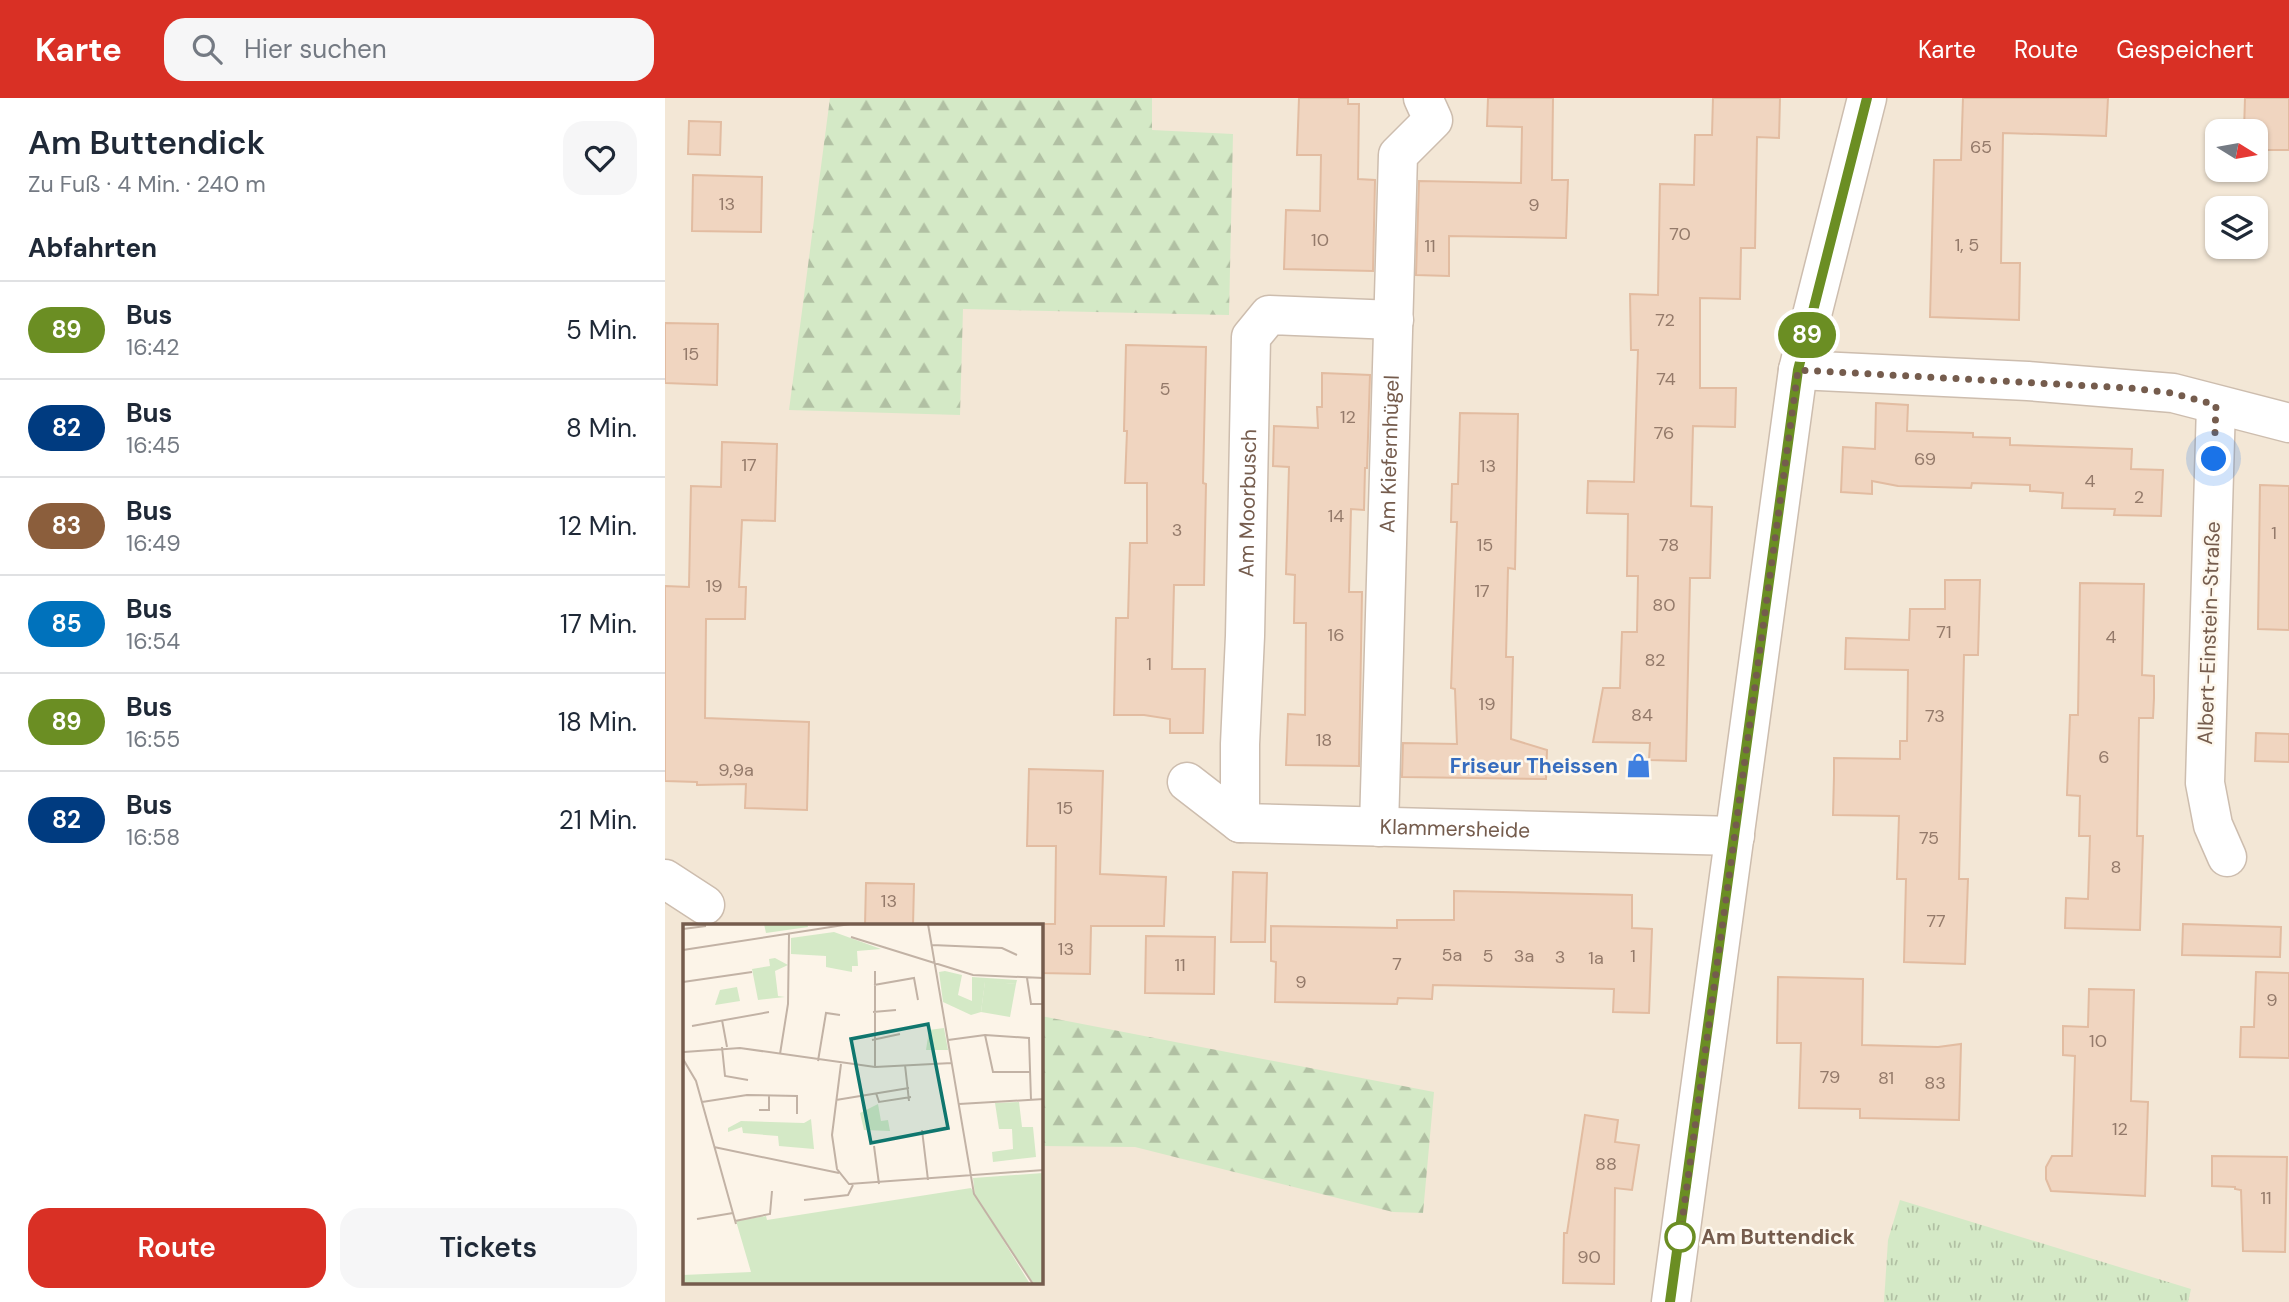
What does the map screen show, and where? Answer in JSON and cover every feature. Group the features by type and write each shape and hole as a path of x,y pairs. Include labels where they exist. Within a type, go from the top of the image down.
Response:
{"street":[{"name":"Am Kiefernhügel","path":"1379,827 1398,155 1433,120 1423,98"},
{"path":"1671,1302 1798,370 1867,98"},
{"name":"Am Moorbusch","path":"1240,823 1251,337 1269,316 1394,320"},
{"path":"1798,370 2129,388 2172,393 2289,423"},
{"name":"Albert-Einstein-Straße","path":"2216,405 2205,783 2213,825 2227,857"},
{"path":"1187,782 1240,823"},
{"name":"Klammersheide","path":"1240,823 1735,836"},
{"path":"665,879 705,905"}],"shaded area":[{"path":"665,98 2289,98 2289,1302 665,1302"}],"green space":[{"path":"830,98 1152,98 1152,130 1233,134 1229,315 963,309 960,415 789,410"},
{"path":"1043,1016 1434,1092 1423,1213 1393,1212 1135,1147 1043,1146"},
{"path":"1900,1200 2191,1289 2188,1302 1884,1302 1888,1240"}],"building":[{"path":"1299,98 1348,98 1348,104 1359,104 1358,179 1375,180 1373,271 1284,269 1286,210 1320,211 1321,155 1297,155"},
{"path":"1488,98 1553,98 1552,180 1568,180 1566,238 1449,236 1449,276 1416,275 1419,181 1521,183 1522,127 1487,126"},
{"path":"1713,98 1780,98 1779,138 1757,137 1755,248 1741,248 1740,299 1700,298 1700,388 1736,388 1735,427 1693,426 1691,506 1712,507 1710,578 1690,578 1686,761 1649,760 1650,743 1593,742 1603,688 1620,688 1622,632 1637,632 1638,576 1627,576 1628,514 1587,513 1588,481 1634,482 1638,350 1631,350 1630,294 1658,295 1660,184 1694,185 1695,135 1712,135"},
{"path":"1963,98 2108,98 2106,136 2003,133 2001,263 2020,263 2019,320 1930,317 1934,160 1961,160"},
{"path":"2245,98 2289,98 2289,150 2268,150 2268,119 2244,119"},
{"path":"689,121 721,122 720,155 688,154"},
{"path":"693,175 762,177 761,232 692,231"},
{"path":"665,323 718,324 717,385 665,383"},
{"path":"1126,345 1206,347 1204,585 1174,585 1172,669 1205,669 1203,733 1170,733 1170,719 1144,715 1114,715 1116,618 1128,618 1130,543 1147,543 1147,483 1125,483"},
{"path":"1322,373 1370,375 1364,510 1351,509 1349,592 1362,592 1359,766 1286,765 1288,714 1305,715 1306,623 1294,623 1295,575 1286,574 1289,467 1273,466 1274,426 1318,428 1317,407 1322,407"},
{"path":"1876,403 1908,405 1907,431 1973,433 1973,437 2010,438 2010,445 2132,449 2131,469 2163,470 2161,516 2114,515 2115,509 2062,508 2063,493 2030,491 2030,485 1972,483 1971,488 1898,486 1872,481 1872,494 1841,492 1843,447 1875,449"},
{"path":"1460,413 1518,414 1515,569 1508,568 1506,657 1513,657 1511,739 1547,750 1546,779 1402,777 1403,743 1457,744 1455,689 1451,688 1457,522 1451,522 1452,484 1458,484"},
{"path":"722,442 777,444 775,521 742,520 739,587 746,587 745,619 706,619 705,718 809,722 807,810 745,808 746,784 697,785 697,782 665,781 665,586 689,587 691,486 721,487"},
{"path":"2260,485 2289,486 2289,630 2258,629"},
{"path":"1945,580 1980,580 1978,655 1964,655 1959,879 1968,879 1965,964 1904,962 1906,879 1897,879 1899,816 1833,815 1834,758 1900,759 1900,741 1907,741 1908,670 1845,669 1846,638 1909,640 1910,609 1945,609"},
{"path":"2080,583 2144,584 2142,675 2154,676 2154,698 2153,718 2139,718 2137,836 2143,836 2140,930 2065,928 2066,898 2088,899 2090,836 2079,836 2080,796 2067,795 2070,715 2078,715"},
{"path":"2256,733 2289,734 2289,762 2255,761"},
{"path":"1029,769 1103,771 1100,874 1166,877 1164,926 1091,926 1090,974 1043,973 1043,924 1055,924 1056,846 1027,846"},
{"path":"1233,872 1267,873 1265,942 1231,942"},
{"path":"866,883 914,884 913,924 865,924"},
{"path":"1454,891 1632,895 1632,928 1652,929 1649,1013 1613,1012 1614,989 1433,985 1432,999 1398,998 1397,1004 1275,1002 1276,962 1271,961 1271,926 1397,928 1397,920 1454,920"},
{"path":"2183,924 2281,927 2280,957 2182,955"},
{"path":"1146,936 1215,937 1214,994 1145,993"},
{"path":"2256,972 2289,973 2289,1058 2240,1057 2241,1027 2254,1027"},
{"path":"1778,977 1863,979 1862,1045 1938,1047 1961,1044 1959,1120 1860,1118 1860,1109 1799,1108 1801,1043 1777,1043"},
{"path":"2089,989 2134,990 2131,1101 2148,1102 2145,1196 2051,1191 2046,1179 2046,1167 2052,1156 2072,1156 2075,1056 2063,1055 2063,1026 2088,1027"},
{"path":"1585,1115 1618,1120 1615,1142 1639,1145 1632,1190 1615,1188 1614,1284 1563,1283 1564,1233 1567,1233"},
{"path":"2212,1156 2287,1157 2285,1252 2243,1251 2241,1190 2235,1187 2212,1186"}],"bus line":[{"name":"89","path":"1670,1302 1798,370 1867,98"}],"place":[{"name":"Friseur Theissen","path":"1638,766"},
{"name":"Am Buttendick","path":"1680,1237"}],"route":[{"path":"1680,1237 1798,370 2046,382 2172,393 2216,405 2214,459"}]}
